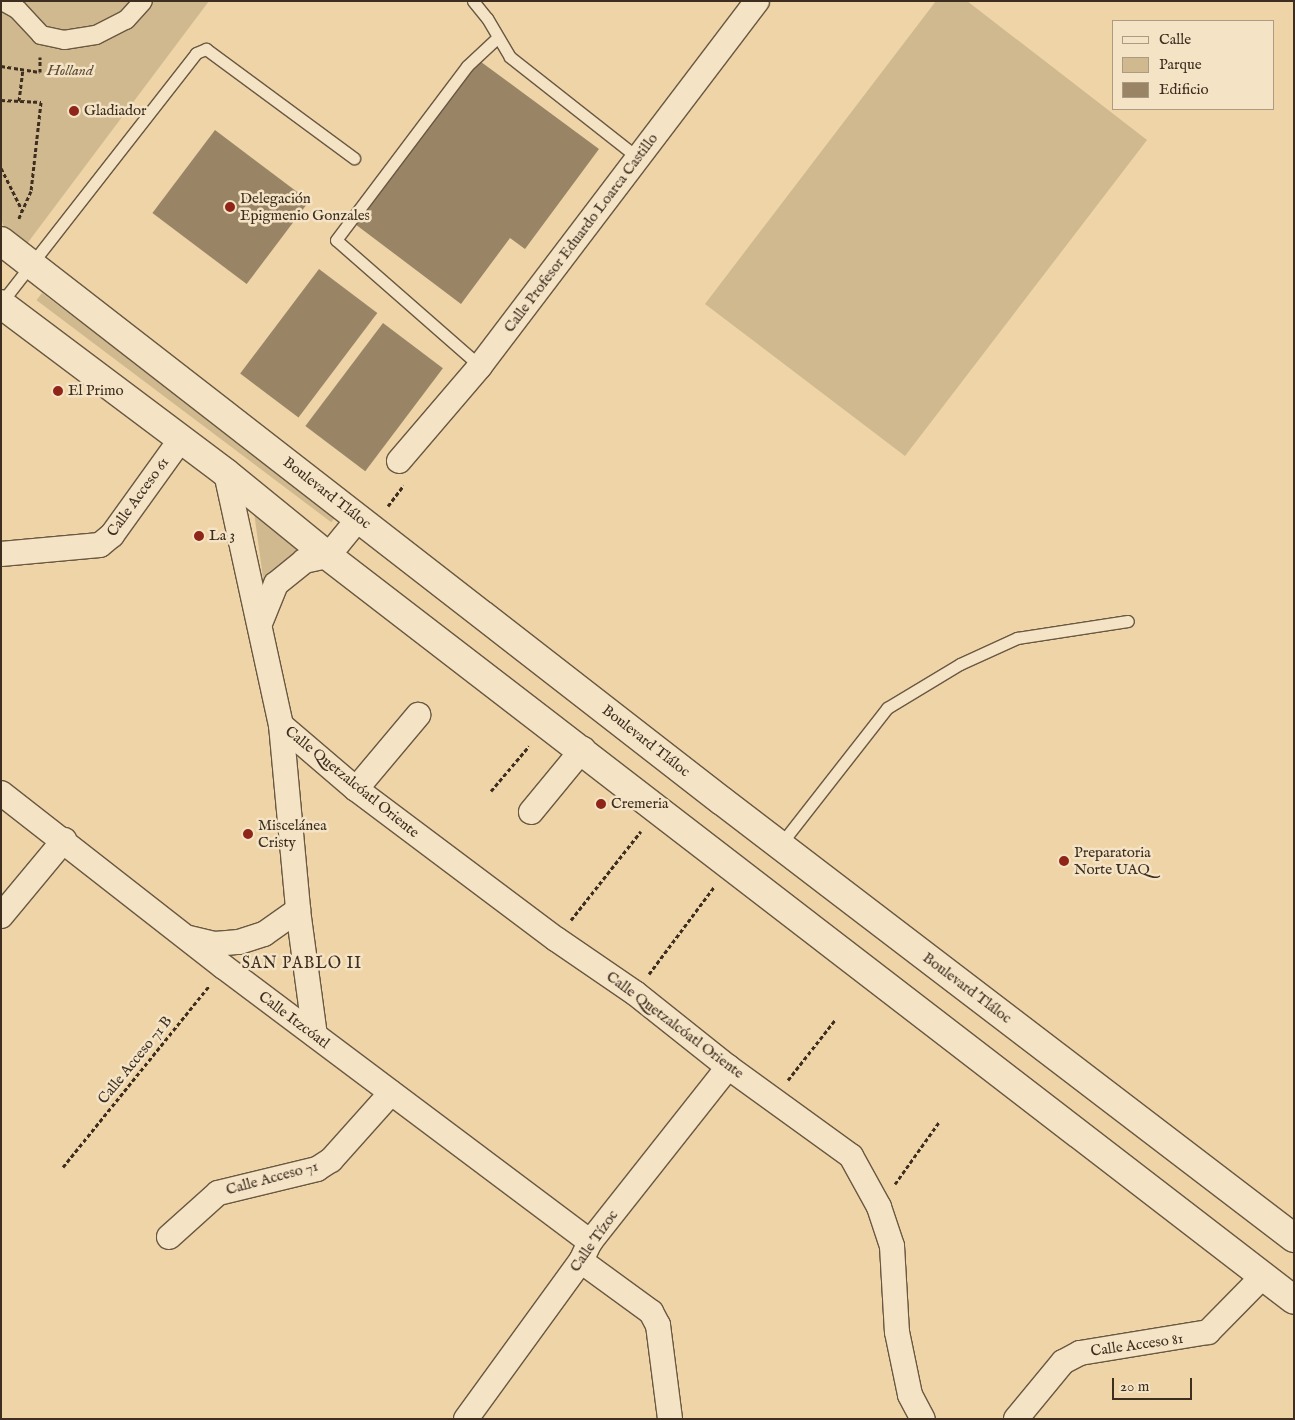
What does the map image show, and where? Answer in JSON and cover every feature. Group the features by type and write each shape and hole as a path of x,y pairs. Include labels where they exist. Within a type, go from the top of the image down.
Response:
{"street":[{"path":"2,1 18,10 41,35 64,40 96,35 126,20 143,1"},
{"name":"Calle Profesor Eduardo Loarca Castillo","path":"399,461 480,366 757,1"},
{"name":"Boulevard Tláloc","path":"1,241 780,845 1294,1238"},
{"path":"1,303 181,439 328,556 731,863 1294,1300"},
{"name":"Calle Acceso 61","path":"1,554 100,545 112,535 181,439"},
{"path":"226,474 260,621 280,725 298,910 315,1035"},
{"path":"260,621 276,584 304,561 328,556 359,518"},
{"path":"356,789 418,715"},
{"name":"Calle Quetzalcóatl Oriente","path":"280,725 356,789 556,939 635,993 728,1067 852,1156 879,1207 892,1246 897,1332 910,1395 923,1419"},
{"path":"531,812 583,750"},
{"name":"Calle Itzcóatl","path":"1,793 64,840 224,967 391,1093 586,1251 651,1312 658,1325 670,1419"},
{"path":"1,916 64,840"},
{"path":"188,938 215,944 239,942 264,934 298,910"},
{"name":"Calle Tízoc","path":"466,1419 586,1251 728,1067"},
{"name":"Calle Acceso 71","path":"169,1237 218,1192 324,1165 391,1093"},
{"name":"Calle Acceso 81","path":"1016,1419 1063,1362 1080,1353 1208,1332 1223,1321 1263,1276"}],"lane":[{"path":"473,1 487,18 496,38 510,58 637,157"},
{"path":"480,366 336,240 467,66 496,38"},
{"path":"1,303 181,69 196,53 206,49 354,158"},
{"path":"780,845 887,708 960,664 1017,638 1128,621"}],"path":[{"path":"19,101 23,70"},
{"path":"1,100 41,102 31,191 22,211 1,168"},
{"path":"491,791 549,724"},
{"path":"556,939 659,808"},
{"path":"635,993 731,863"},
{"name":"Calle Acceso 71 B","path":"63,1167 224,967"},
{"path":"773,1098 835,1020"},
{"path":"879,1207 939,1122"}],"green space":[{"name":"Holland","path":"1,1 209,1 20,253 8,244 1,217"},
{"path":"936,1 967,1 1147,140 905,456 705,304"},
{"path":"42,293 337,515 331,522 37,300"},
{"path":"254,512 306,554 264,585"}],"building":[{"path":"477,59 599,149 525,249 510,238 461,304 355,224"},
{"name":"Delegación Epigmenio Gonzales","path":"215,130 309,201 247,284 152,213"},
{"path":"319,269 377,313 298,418 240,374"},
{"path":"383,323 443,368 365,471 305,426"}],"place":[{"name":"Gladiador","path":"74,111"},
{"name":"Delegación Epigmenio Gonzales","path":"230,207"},
{"name":"El Primo","path":"58,391"},
{"name":"La 3","path":"199,536"},
{"name":"Cremeria","path":"601,804"},
{"name":"Miscelánea Cristy","path":"248,834"},
{"name":"Preparatoria Norte UAQ","path":"1064,861"}],"district":[{"name":"SAN PABLO II","path":"302,964"}]}
